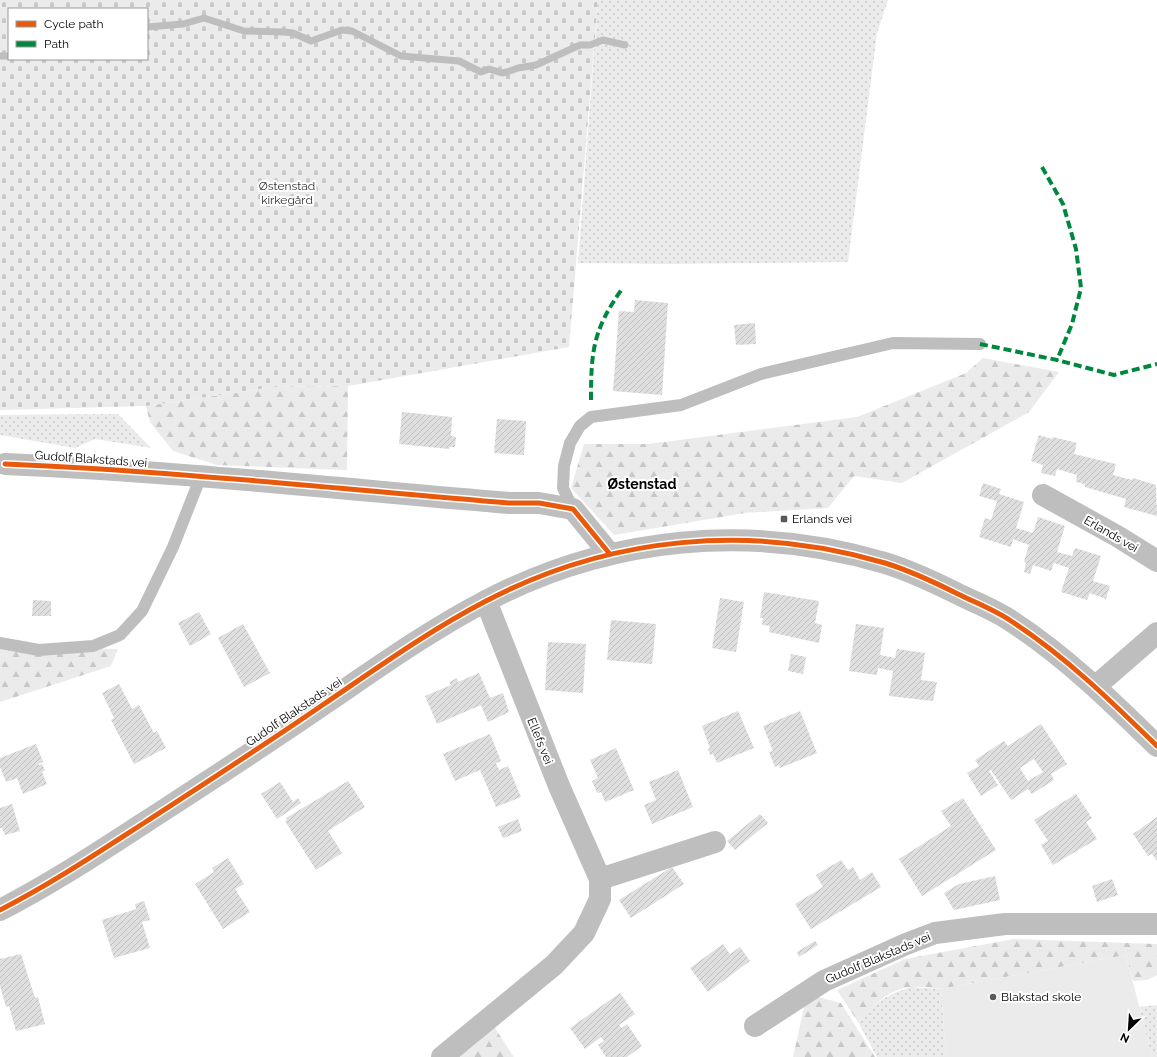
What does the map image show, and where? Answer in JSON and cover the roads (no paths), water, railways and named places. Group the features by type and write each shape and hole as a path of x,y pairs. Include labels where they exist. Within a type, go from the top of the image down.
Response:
{"street":[{"name":"Gudolf Blakstads vei","path":"5,464 84,467 201,476 509,503 539,503 573,509"},
{"name":"Erlands vei","path":"1043,495 1117,536 1157,561"},
{"path":"573,509 610,553"},
{"name":"Gudolf Blakstads vei","path":"0,910 68,872 256,750 414,643 486,601 532,579 610,553 686,541 763,541 809,546 846,552 888,564 929,579 1010,620 1052,650 1096,686 1157,746"},
{"name":"Ellefs vei","path":"442,1057 554,965 584,934 600,899 600,879 559,786 486,601"},
{"path":"1096,686 1157,633"},
{"path":"600,879 715,842"},
{"name":"Gudolf Blakstads vei","path":"755,1026 824,981 906,944 935,933 1005,924 1157,924"}],"lane":[{"path":"573,509 563,488 564,466 570,443 580,426 591,417 681,405 761,374 893,343 980,344"},
{"path":"0,642 40,650 93,646 120,635 142,611 173,547 201,476"}],"waterway":[{"path":"148,27 183,24 204,18 244,31 293,33 311,41 342,30 352,31 401,56 459,61 481,72 489,69 502,73 518,68 536,65 580,45 590,45 603,40 625,45"},
{"path":"0,56 8,56"}],"place":[{"name":"Erlands vei","path":"784,519"},
{"name":"Blakstad skole","path":"993,997"}],"district":[{"name":"Østenstad","path":"642,484"}],"park label":[{"name":"Østenstad kirkegård","path":"287,193"}]}
